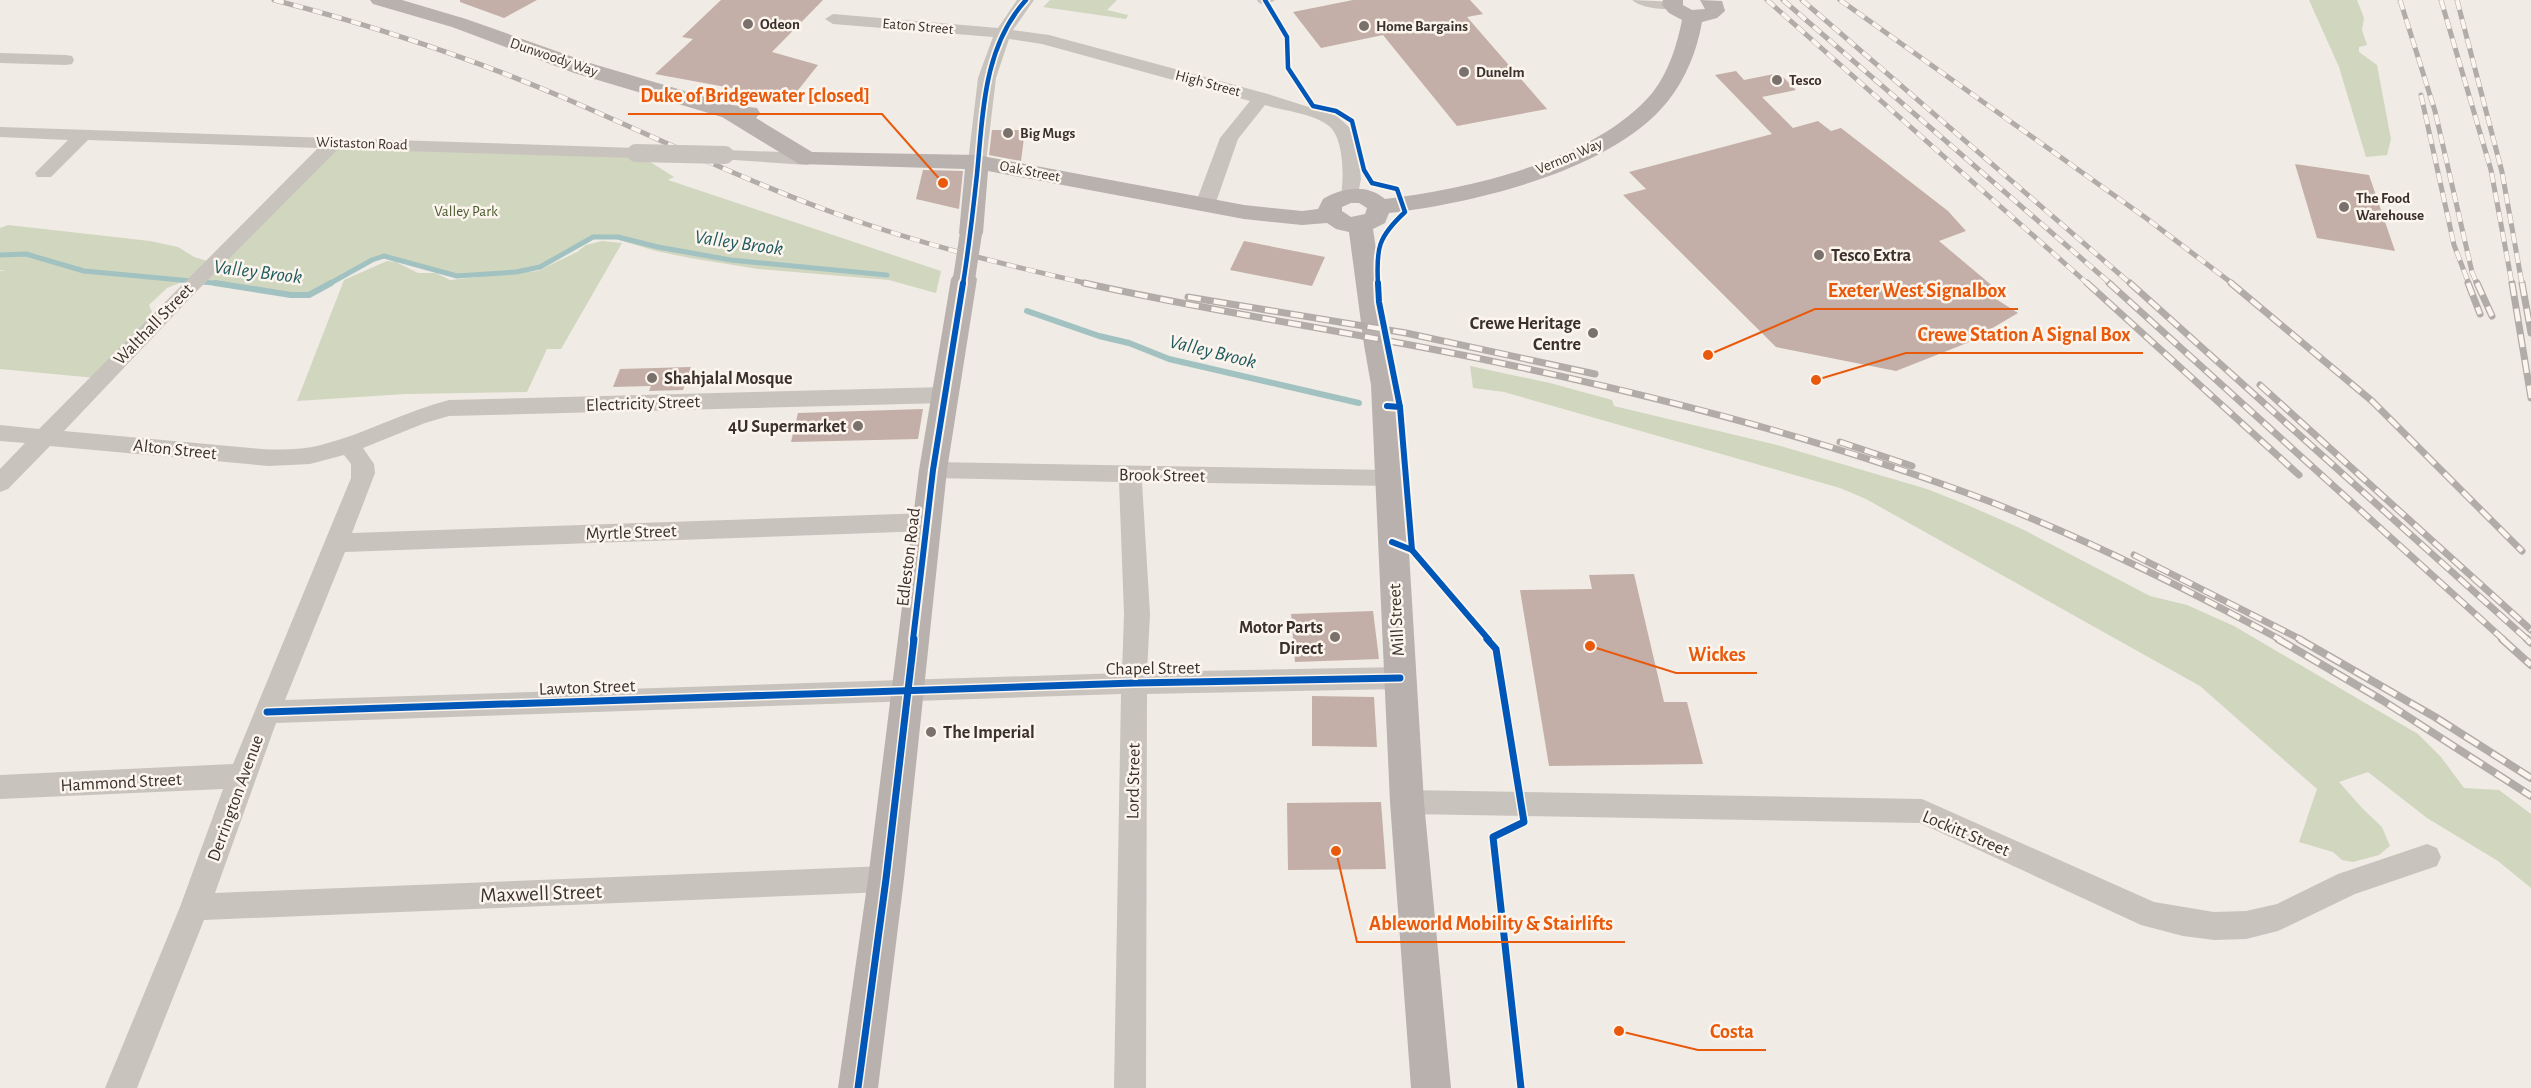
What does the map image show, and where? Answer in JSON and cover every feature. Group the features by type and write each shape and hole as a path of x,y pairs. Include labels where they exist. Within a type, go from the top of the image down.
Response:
{"main road":[{"name":"Dunwoody Way","path":"380,0 459,23 582,68 729,112 807,159"},
{"path":"1672,2 1677,11 1693,16 1708,15 1715,11 1715,5 1710,0"},
{"name":"Vernon Way","path":"1379,207 1438,199 1480,189 1528,174 1605,142 1633,124 1653,105 1666,88 1686,49 1693,16"},
{"name":"Dunwoody Way","path":"729,112 745,112 780,124 843,160"},
{"name":"Oak Street","path":"807,159 977,162 1205,206 1302,218 1332,215"},
{"name":"Edleston Road","path":"858,1088 886,879 933,470 971,233 977,162"},
{"path":"1350,195 1368,198 1379,207 1376,218 1360,225 1344,223 1332,215 1331,204 1336,199 1350,195"},
{"name":"Mill Street","path":"1360,225 1377,355 1385,384 1407,802 1431,1088"}],"street":[{"path":"1640,0 1672,2"},
{"name":"Edleston Road","path":"977,162 987,78 1003,33 1024,2"},
{"name":"Eaton Street","path":"833,19 1003,33"},
{"name":"High Street","path":"1003,33 1043,39 1317,113 1337,123 1343,135 1354,182 1350,195"},
{"path":"0,58 66,60"},
{"path":"1205,206 1229,138 1262,98"},
{"path":"728,155 751,140 755,131 753,125"},
{"name":"Wistaston Road","path":"0,132 728,155"},
{"path":"44,173 84,134"},
{"name":"Walthall Street","path":"0,483 186,290 334,142"},
{"name":"Oak Street","path":"728,155 807,159"},
{"name":"Electricity Street","path":"348,445 420,414 449,408 944,395"},
{"name":"Alton Street","path":"0,433 261,458 297,458 325,453 348,445"},
{"name":"Derrington Avenue","path":"121,1088 195,908 267,712 365,472 360,459 348,445"},
{"name":"Brook Street","path":"933,470 1390,478"},
{"name":"Lord Street","path":"1130,474 1137,614 1134,683 1130,1088"},
{"name":"Myrtle Street","path":"336,543 927,522"},
{"name":"Chapel Street","path":"907,691 1134,683 1400,678"},
{"name":"Lawton Street","path":"267,712 907,691"},
{"name":"Hammond Street","path":"0,787 242,776"},
{"name":"Lockitt Street","path":"1407,802 1922,811 2151,915 2187,924 2222,927 2252,924 2277,917 2349,883 2427,857"},
{"name":"Maxwell Street","path":"195,908 886,879"}],"green space":[{"path":"1050,0 1117,0 1107,10 1128,15 1126,19 1043,7"},
{"path":"2309,0 2357,0 2364,18 2362,30 2367,45 2359,47 2359,52 2377,65 2391,139 2387,155 2366,157 2339,67"},
{"name":"Valley Park","path":"334,142 636,153 674,177 668,180 941,271 936,293 889,280 758,269 690,258 656,251 602,235 553,257 540,267 516,272 457,276 384,256 372,260 309,295 211,282 202,274 167,288 149,305 156,321 96,378 0,369 0,271 6,271 0,270 0,228 8,225 150,241 178,247 194,257 214,263"},
{"path":"602,241 622,243 561,349 547,349 527,392 405,394 297,401 344,280 387,261 396,262 418,273 436,273 450,280 538,271 577,252 586,245"},
{"path":"1470,366 1550,383 1612,400 1614,406 1777,445 1927,489 2022,529 2150,596 2187,605 2234,626 2418,734 2441,757 2464,788 2499,790 2531,814 2531,888 2498,861 2427,818 2368,772 2339,782 2382,827 2390,846 2379,855 2353,862 2342,860 2333,852 2299,842 2317,789 2200,686 1866,499 1840,488 1504,392 1473,388"}],"building":[{"path":"460,0 537,0 504,18 460,2"},
{"path":"721,0 823,0 772,52 818,65 791,99 655,74 693,39 682,37"},
{"name":"Dunelm","path":"1353,0 1470,0 1483,14 1467,17 1547,109 1457,126 1383,35 1321,48 1293,12"},
{"name":"Tesco Extra","path":"1736,71 1744,80 1779,73 1796,90 1762,97 1793,128 1818,121 1831,131 1841,128 1948,211 1966,231 1939,241 1995,288 1985,292 2018,313 1967,343 1896,371 1776,347 1623,195 1646,189 1629,172 1772,134 1715,75"},
{"path":"992,130 1025,130 1021,161 989,155"},
{"name":"The Food Warehouse","path":"2295,164 2369,175 2395,251 2317,238"},
{"path":"923,170 963,171 959,209 916,199"},
{"path":"1244,241 1325,257 1312,286 1230,270"},
{"name":"Shahjalal Mosque","path":"691,367 683,390 649,391 651,386 613,387 620,369"},
{"name":"4U Supermarket","path":"923,409 918,439 791,442 798,413"},
{"path":"1634,574 1664,702 1687,702 1703,764 1549,766 1520,590 1592,589 1589,575"},
{"name":"Motor Parts Direct","path":"1373,611 1379,659 1295,662 1291,614"},
{"path":"1312,696 1374,697 1377,747 1312,746"},
{"path":"1381,802 1386,869 1288,870 1287,803"}],"waterway":[{"name":"Valley Brook","path":"329,284 372,260 384,256 457,276 516,272 540,267 593,237 618,237 658,247 731,260 887,275"},
{"name":"Valley Brook","path":"0,255 26,254 84,271 218,283"},
{"name":"Valley Brook","path":"218,283 224,284"},
{"name":"Valley Brook","path":"218,283 291,295 309,295 331,283"},
{"name":"Valley Brook","path":"1027,311 1099,336 1129,343 1169,359 1359,403"}],"railway":[{"path":"274,0 383,31 491,68 767,187 837,214 963,253 1090,284"},
{"path":"1767,0 2088,284"},
{"path":"1783,0 2111,284"},
{"path":"1802,0 2131,284"},
{"path":"1840,0 2146,218 2233,284"},
{"path":"2400,0 2435,111 2472,272 2477,284"},
{"path":"2441,0 2491,170 2512,284"},
{"path":"2457,0 2502,172 2522,284"},
{"path":"2421,95 2454,245 2469,284"},
{"path":"1084,283 1505,364 1690,407 1811,441 1932,480 2028,517 2138,566 2281,640"},
{"path":"2087,283 2299,475"},
{"path":"2109,283 2504,640"},
{"path":"2130,283 2528,640"},
{"path":"2231,283 2372,401 2522,551"},
{"path":"2468,283 2480,314"},
{"path":"2477,283 2492,316"},
{"path":"2512,283 2531,398"},
{"path":"2522,283 2531,333"},
{"path":"1188,297 1406,333 1595,374"},
{"path":"2260,385 2531,630"},
{"path":"1840,442 1912,466"},
{"path":"2134,555 2302,640"},
{"path":"2278,639 2382,700 2531,796"},
{"path":"2299,639 2435,717 2531,778"},
{"path":"2502,639 2531,665"},
{"path":"2528,640 2531,643"}],"cycle path":[{"path":"858,1088 886,879 933,470 971,233 987,78 1003,33 1015,12 1026,0"},
{"path":"1265,0 1287,37 1288,68 1313,106 1336,111 1352,121 1364,170 1372,183 1397,189 1405,212 1391,225 1376,253 1379,302 1400,407"},
{"path":"1387,406 1400,407 1412,550"},
{"path":"1392,542 1412,550 1496,649 1524,822 1493,837 1521,1088"},
{"path":"267,712 1134,683 1400,678"}],"place":[{"name":"Odeon","path":"748,24"},
{"name":"Home Bargains","path":"1364,26"},
{"name":"Dunelm","path":"1464,72"},
{"name":"Tesco","path":"1777,80"},
{"name":"Big Mugs","path":"1008,133"},
{"name":"Duke of Bridgewater [closed]","path":"943,183"},
{"name":"The Food Warehouse","path":"2344,207"},
{"name":"Tesco Extra","path":"1819,255"},
{"name":"Crewe Heritage Centre","path":"1593,333"},
{"name":"Exeter West Signalbox","path":"1708,355"},
{"name":"Shahjalal Mosque","path":"652,378"},
{"name":"Crewe Station A Signal Box","path":"1816,380"},
{"name":"4U Supermarket","path":"858,426"},
{"name":"Motor Parts Direct","path":"1335,637"},
{"name":"Wickes","path":"1590,646"},
{"name":"The Imperial","path":"931,732"},
{"name":"Ableworld Mobility & Stairlifts","path":"1336,851"},
{"name":"Costa","path":"1619,1031"}]}
